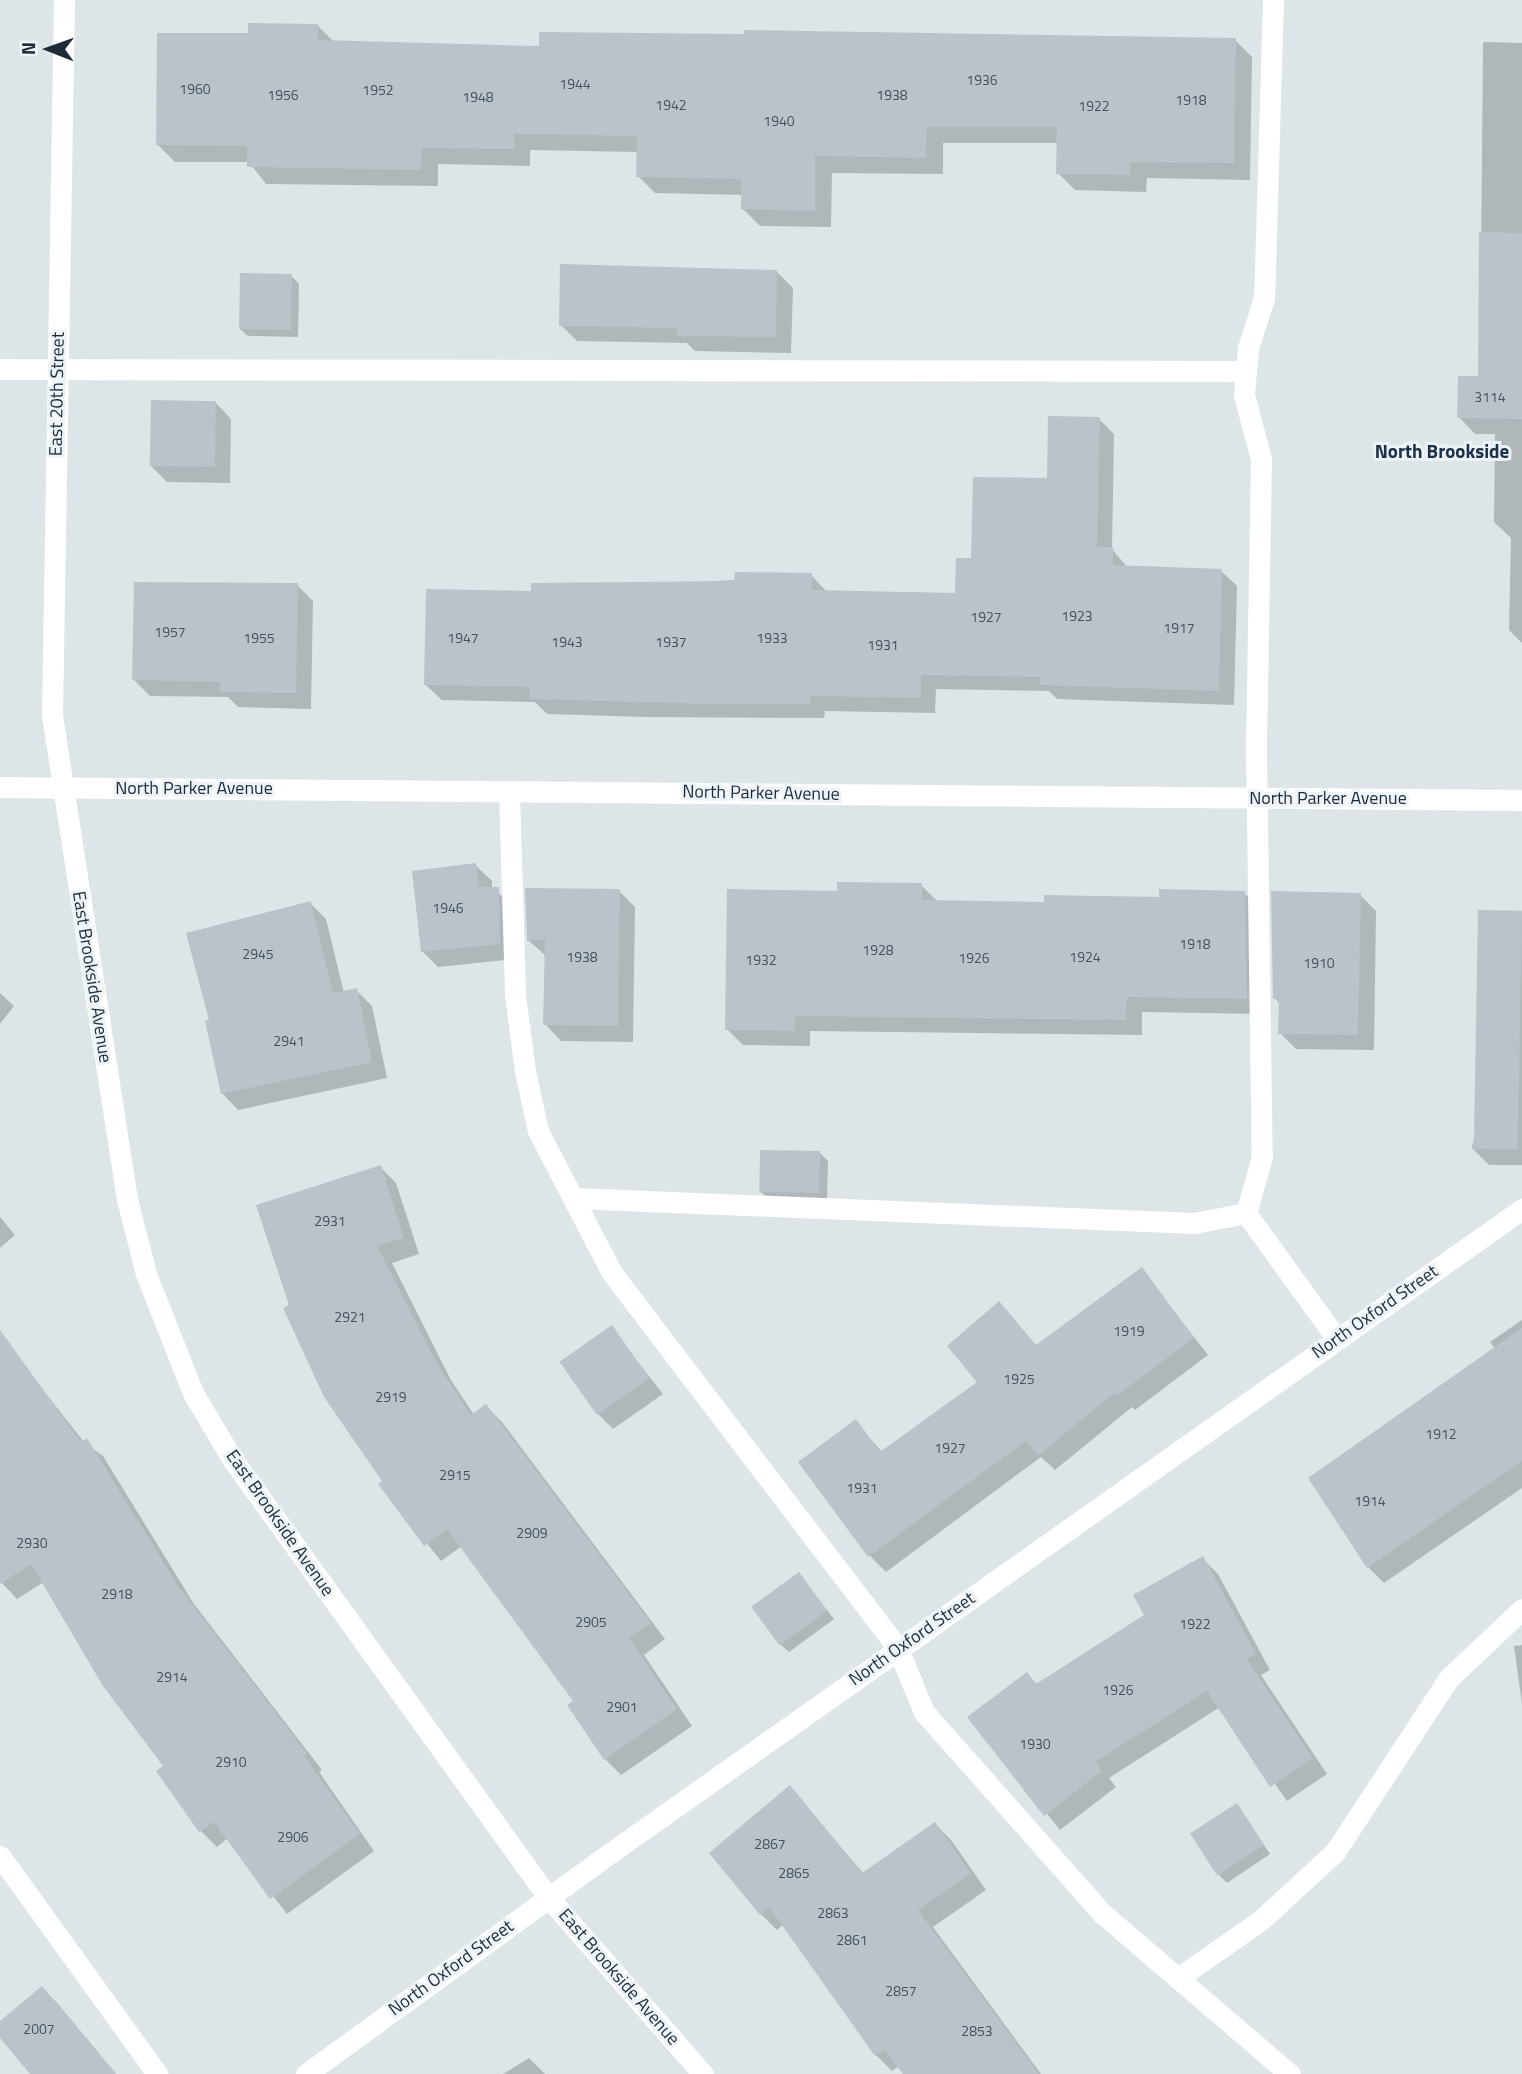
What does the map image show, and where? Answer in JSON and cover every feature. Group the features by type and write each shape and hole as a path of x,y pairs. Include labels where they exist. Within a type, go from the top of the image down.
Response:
{"street":[{"name":"East 20th Street","path":"63,788 52,715 64,0"},
{"path":"1246,1213 1262,1157 1256,798 1261,459 1244,395 1246,371 1264,298 1273,0"},
{"path":"0,369 1246,371"},
{"name":"North Parker Avenue","path":"0,787 1522,800"},
{"name":"East Brookside Avenue","path":"63,788 127,1199 162,1323 193,1394 233,1460 548,1897 704,2074"},
{"path":"509,791 515,995 525,1071 538,1131 611,1273 898,1649 924,1712 1103,1914 1290,2074"},
{"path":"573,1198 1194,1223 1246,1213"},
{"name":"North Oxford Street","path":"306,2074 548,1897 1522,1209"},
{"path":"1246,1213 1337,1339"},
{"path":"1178,1978 1261,1920 1335,1853 1449,1678 1522,1609"},
{"path":"0,1856 157,2074"}],"building":[{"path":"248,23 318,24 318,40 539,46 539,32 744,34 744,30 1236,38 1234,163 1130,162 1130,175 1056,174 1057,127 927,127 926,158 815,156 815,211 741,209 741,179 636,177 637,136 514,134 514,149 422,148 421,170 247,167 247,146 156,145 157,33 248,33"},
{"path":"1479,232 1522,233 1522,419 1457,418 1458,376 1478,376"},
{"path":"560,264 777,270 776,337 677,336 677,328 559,326"},
{"path":"240,273 292,274 291,330 239,329"},
{"path":"151,400 216,401 215,467 150,466"},
{"path":"1048,416 1100,417 1097,547 1113,547 1113,565 1222,569 1219,691 1040,685 1040,677 921,675 921,698 810,696 810,704 708,704 529,699 530,687 424,685 426,589 531,591 531,583 734,581 735,572 812,573 812,590 955,593 956,558 971,558 973,477 1047,478"},
{"path":"134,582 298,583 296,693 220,692 220,682 132,680"},
{"path":"476,863 479,887 499,887 500,944 421,952 412,871"},
{"path":"837,882 922,883 922,900 1044,902 1044,895 1159,897 1159,889 1245,891 1247,999 1127,997 1126,1020 795,1016 795,1031 725,1030 727,889 837,891"},
{"path":"525,888 620,889 618,1026 543,1025 545,939 527,941"},
{"path":"1271,891 1361,893 1358,1035 1278,1034 1279,999 1273,999"},
{"path":"311,901 333,993 357,988 372,1062 221,1094 205,1021 209,1020 186,933"},
{"path":"1478,910 1522,911 1518,1150 1474,1149"},
{"path":"760,1150 820,1151 819,1193 759,1192"},
{"path":"381,1165 404,1238 377,1246 436,1362 471,1415 486,1404 651,1623 629,1638 677,1709 604,1760 567,1705 573,1701 447,1529 424,1546 378,1484 382,1481 324,1397 283,1308 289,1305 256,1205"},
{"path":"1142,1267 1194,1338 1118,1395 1115,1392 1038,1456 1026,1441 868,1557 798,1462 856,1419 880,1452 977,1382 947,1346 999,1301 1036,1345"},
{"path":"612,1325 649,1378 597,1415 560,1362"},
{"path":"1522,1328 1522,1461 1367,1568 1308,1478"},
{"path":"0,1330 81,1442 87,1438 178,1586 307,1753 304,1756 360,1834 270,1899 214,1822 199,1832 156,1771 163,1766 103,1686 31,1564 0,1584"},
{"path":"1203,1556 1256,1654 1247,1659 1313,1758 1270,1787 1207,1691 1095,1762 1102,1771 1044,1816 967,1717 1027,1672 1036,1684 1144,1615 1133,1595"},
{"path":"799,1572 827,1611 779,1646 751,1607"},
{"path":"790,1785 862,1873 935,1822 971,1873 918,1910 1039,2074 903,2074 884,2049 875,2056 769,1907 760,1915 709,1853"},
{"path":"1237,1803 1264,1845 1217,1875 1190,1833"},
{"path":"42,1986 116,2074 30,2074 0,2038 0,2021"}],"district":[{"name":"North Brookside","path":"1442,451"}]}
